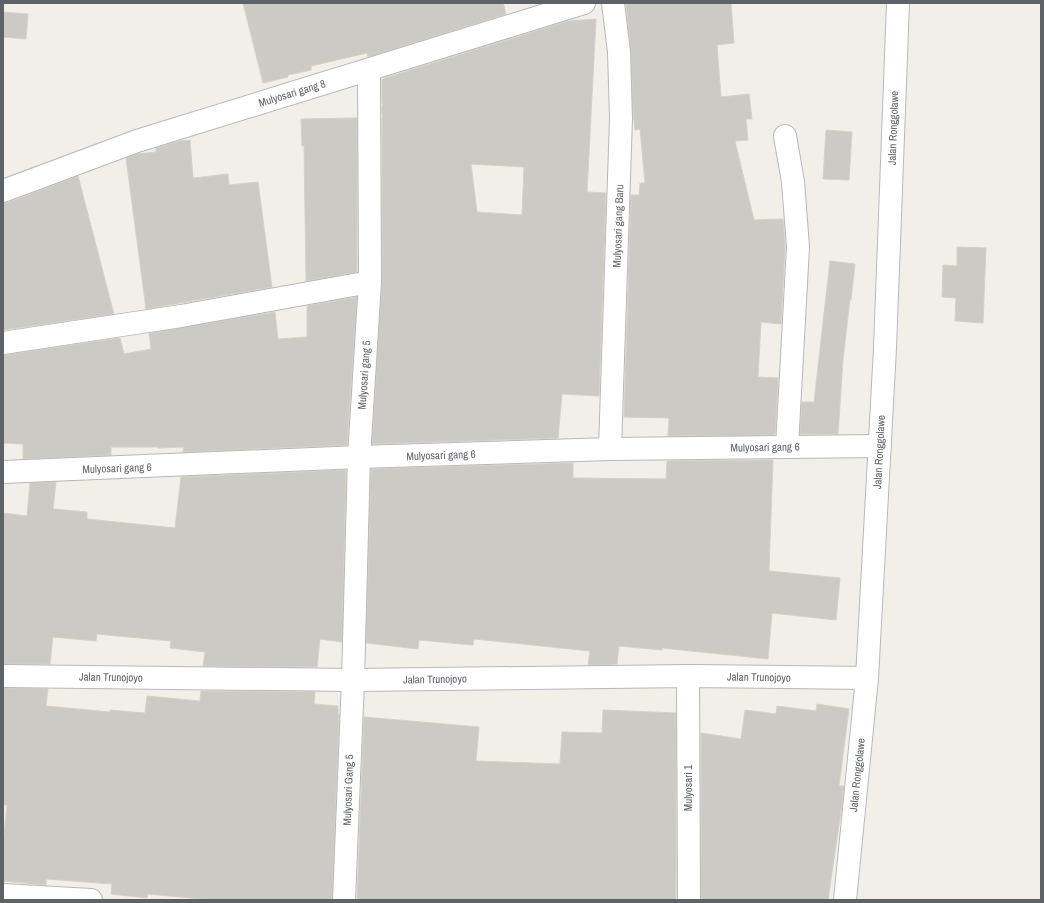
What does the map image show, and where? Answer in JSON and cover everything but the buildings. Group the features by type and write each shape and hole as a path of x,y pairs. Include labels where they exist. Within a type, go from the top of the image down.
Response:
{"street":[{"name":"Mulyosari gang 8","path":"3,191 137,141 584,3"},
{"name":"Mulyosari gang Baru","path":"610,449 621,118 619,52 614,3"},
{"name":"Jalan Ronggolawe","path":"845,900 867,678 885,348 898,3"},
{"name":"Mulyosari gang 5","path":"353,680 359,457 370,282 369,70"},
{"path":"785,136 792,182 798,247 787,447"},
{"path":"3,344 181,316 370,282"},
{"name":"Mulyosari gang 6","path":"3,472 359,457 610,449 880,446"},
{"name":"Jalan Trunojoyo","path":"3,676 353,680 688,676 867,678"},
{"name":"Mulyosari 1","path":"688,676 689,900"},
{"name":"Mulyosari Gang 5","path":"344,900 353,680"},
{"path":"3,895 91,900"}]}
